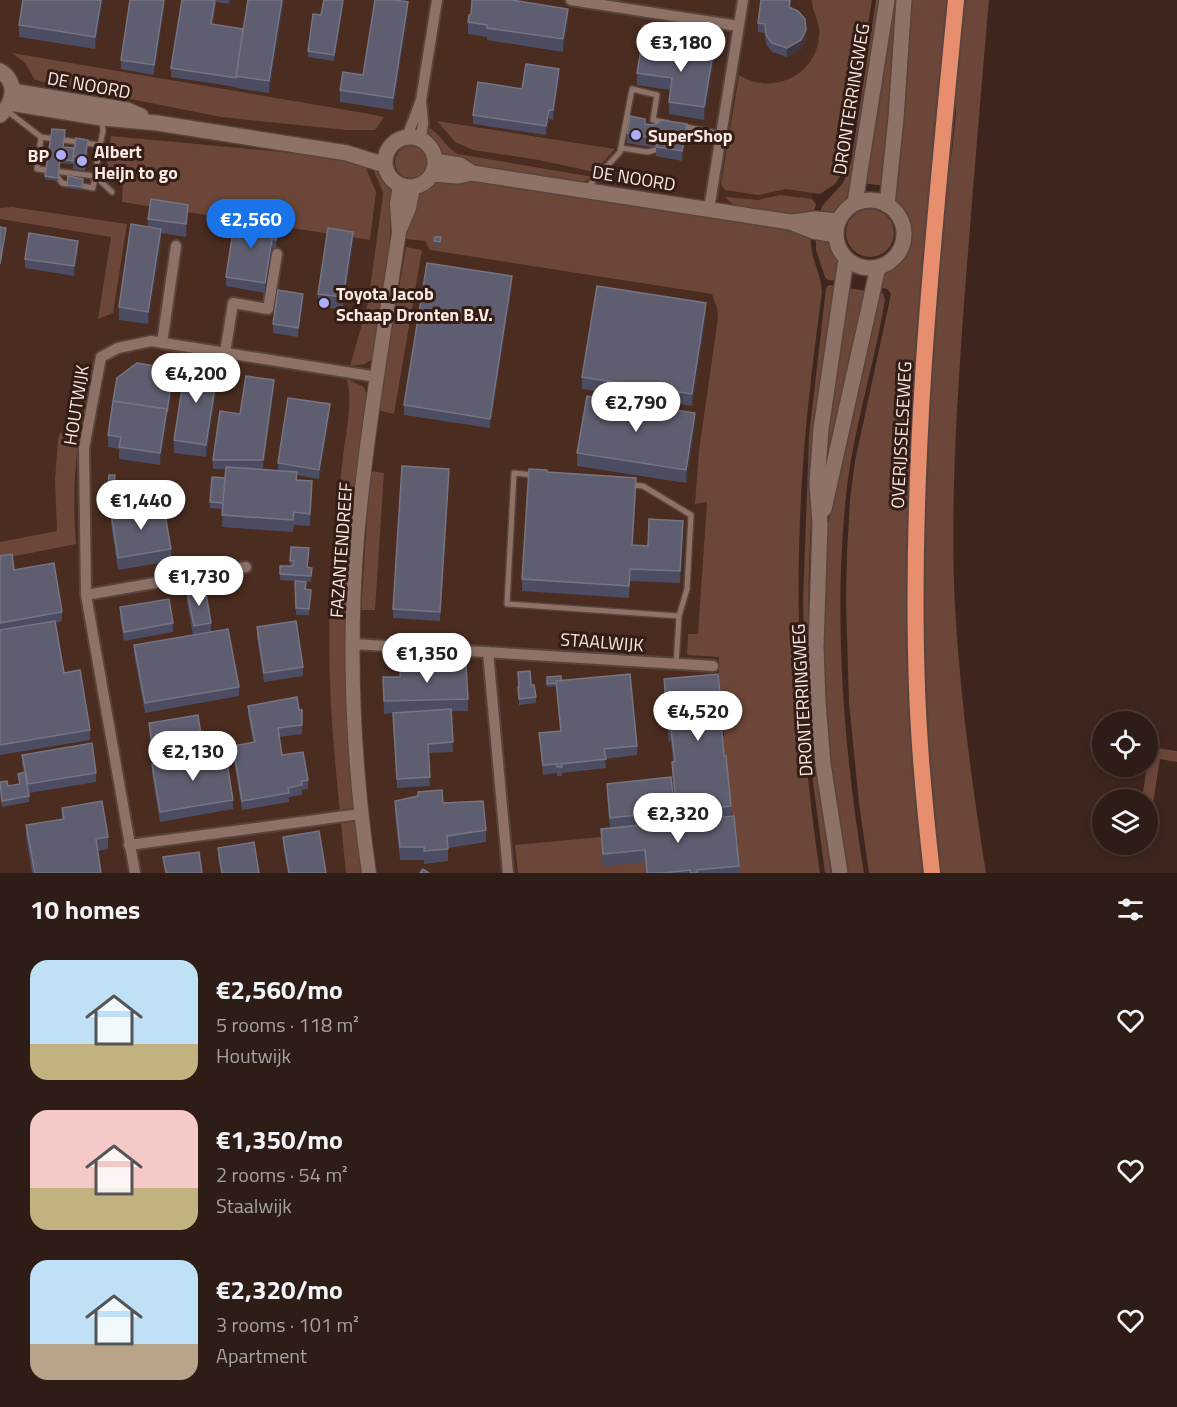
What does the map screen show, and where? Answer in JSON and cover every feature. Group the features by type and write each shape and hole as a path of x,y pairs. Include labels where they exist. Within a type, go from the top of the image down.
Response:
{"highway":[{"name":"OVERIJSSELSEWEG","path":"932,873 917,689 918,483 922,382 956,0"}],"main road":[{"name":"DRONTERRINGWEG","path":"855,204 887,0"},
{"path":"887,205 904,0"},
{"path":"0,70 8,77 7,105"},
{"name":"DE NOORD","path":"7,105 99,111 157,123 347,153 364,150 386,159"},
{"path":"414,138 431,148 433,168 426,182 407,186 392,180 386,159 393,144 414,138"},
{"name":"DE NOORD","path":"433,168 460,165 472,172 790,222 813,231 837,228"},
{"path":"871,200 887,205 898,216 903,231 898,254 878,267 867,268 856,265 846,258 837,244 837,228 842,214 855,204 871,200"},
{"name":"DRONTERRINGWEG","path":"840,873 823,764 818,702 816,647 820,524 817,483 821,429 846,258"},
{"name":"DRONTERRINGWEG","path":"820,524 878,267"}],"street":[{"path":"414,138 423,123 421,100 437,0"},
{"path":"571,0 738,26"},
{"path":"710,209 743,0"},
{"name":"FAZANTENDREEF","path":"369,873 360,814 354,729 353,644 357,539 377,377 399,232 397,204 407,186"},
{"path":"162,343 176,246"},
{"path":"225,353 233,303 268,309 277,254"},
{"name":"HOUTWIJK","path":"135,873 86,595 84,448 101,357 118,348 151,341 377,377"},
{"path":"86,595 246,567"},
{"name":"STAALWIJK","path":"353,644 713,666"},
{"path":"488,652 508,873"},
{"path":"129,845 360,814"}],"lane":[{"path":"585,190 620,152 632,89 657,95 653,120 722,134"},
{"path":"7,105 41,137 100,145"},
{"path":"83,186 93,188 103,131 99,111"},
{"path":"675,134 677,125"},
{"path":"41,137 37,169 95,176 112,192"},
{"path":"621,148 648,152 665,146"},
{"path":"53,171 62,183 67,184"},
{"path":"537,475 514,472 507,604 679,616"},
{"path":"620,484 643,486 691,515 687,589 679,616 676,663"}],"shaded area":[{"path":"0,0 858,0 816,167 801,286 784,582 796,873 0,873"},
{"path":"812,0 872,0 844,170 835,184 820,194 786,189 758,195 725,190 721,184 739,75 752,81 778,82 790,78 810,62 819,36 819,26"},
{"path":"876,0 883,0 848,201 833,214 819,216 822,206 843,183 851,163"},
{"path":"891,0 899,0 885,186 862,183"},
{"path":"907,0 947,0 922,289 924,873 869,873 849,703 847,553 855,461 891,294 887,289 878,287 885,270 898,259 907,244 907,223 894,196"},
{"path":"962,0 989,0 961,341 953,531 955,607 963,707 986,873 939,873 925,716 923,596 925,478 944,201 956,114 954,83"},
{"path":"12,53 384,117 375,130 346,130 221,117 35,80 25,63"},
{"path":"437,121 615,149 594,172 539,160 473,150 455,142"},
{"path":"429,128 458,154 593,177 578,182 485,167 441,155 429,136"},
{"path":"111,136 337,157 365,166 376,192 370,240 122,202 123,181 106,175"},
{"path":"411,146 422,151 427,162 422,173 411,178 400,173 395,162 400,151"},
{"path":"372,167 377,168 393,193 387,274 373,359 364,364 350,366 368,303 382,202 383,192"},
{"path":"462,180 496,182 774,225 811,235 812,250 822,292 804,451 799,610 807,768 820,873 518,873 515,845 611,836 732,819 722,736 724,736 719,687 719,657 687,655 688,634 698,634 707,502 695,504 699,451 718,318 712,294 430,250 425,241 405,239 417,195 433,184"},
{"path":"780,195 812,199 816,204 813,215 753,211 732,203 725,197 758,200"},
{"path":"12,207 127,224 113,313 98,319 111,237 0,219 0,208"},
{"path":"865,209 875,209 887,216 894,228 894,238 887,250 875,257 865,257 850,246 846,238 846,228 857,213"},
{"path":"816,237 830,244 837,253 838,281 828,280 825,277 816,250"},
{"path":"406,247 422,250 394,414 378,410"},
{"path":"829,285 838,286 815,473 808,593 814,734 831,873 825,873 807,736 803,601 809,437 826,288"},
{"path":"846,288 869,291 826,486 824,446"},
{"path":"877,292 883,293 885,300 849,471 842,542 841,637 846,733 864,873 847,873 830,763 826,719 823,655 827,540 831,503"},
{"path":"347,379 364,387 368,397 347,615 346,712 354,809 340,812 329,641 336,520 349,407"},
{"path":"67,431 78,443 74,493 76,544 0,559 0,542 57,531 55,480 58,439 60,433"},
{"path":"370,471 384,473 375,610 361,610"},
{"path":"1158,748 1177,751 1177,762 1160,759 1158,772"},
{"path":"1145,777 1157,777 1155,789 1144,789"},
{"path":"355,820 361,873 346,873 341,823"}],"building":[{"path":"23,0 101,0 95,37 19,25"},
{"path":"130,0 164,0 154,65 121,60"},
{"path":"182,0 215,0 211,24 243,29 236,78 171,68"},
{"path":"248,0 282,0 269,81 236,76"},
{"path":"324,0 343,0 334,55 308,51 313,14 321,15"},
{"path":"375,0 408,2 393,98 340,90 343,72 363,75"},
{"path":"472,0 512,0 568,9 563,39 487,28 487,25 468,22"},
{"path":"761,0 790,0 789,7 798,11 805,19 806,30 801,40 787,48 772,43 766,35 765,24 758,23"},
{"path":"695,45 714,48 704,107 669,102 672,78 637,73 641,49 693,57"},
{"path":"526,64 559,69 553,110 549,110 546,126 473,115 478,82 522,89"},
{"path":"630,116 645,119 645,124 654,125 662,120 687,124 682,151 656,147 658,139 627,133"},
{"path":"52,129 65,130 63,147 74,148 73,161 60,159 58,178 45,176"},
{"path":"76,138 88,140 85,158 73,156"},
{"path":"68,176 83,179 82,187 67,185"},
{"path":"151,199 188,205 186,224 148,219"},
{"path":"235,218 278,224 276,240 272,239 265,283 226,277"},
{"path":"131,224 161,229 148,312 119,307"},
{"path":"0,227 6,228 0,264"},
{"path":"328,228 353,232 343,297 318,294"},
{"path":"29,233 78,241 74,266 25,259"},
{"path":"435,237 441,237 440,242 434,241"},
{"path":"427,263 512,276 490,419 404,405"},
{"path":"597,286 706,303 692,394 582,377"},
{"path":"278,290 303,294 298,328 273,324"},
{"path":"137,363 173,369 167,412 167,409 113,401 117,378"},
{"path":"186,363 218,368 206,445 174,440"},
{"path":"246,376 274,380 263,460 213,460 220,411 240,414"},
{"path":"587,396 695,413 686,470 577,453"},
{"path":"288,398 330,404 319,470 278,463"},
{"path":"113,401 167,409 160,453 119,447 121,437 108,435"},
{"path":"402,466 449,469 440,612 393,609"},
{"path":"226,467 297,472 296,480 312,481 310,514 294,512 293,520 222,515"},
{"path":"529,469 636,478 632,545 648,546 649,519 683,521 680,571 630,569 629,586 522,579"},
{"path":"109,475 115,475 114,486 108,485"},
{"path":"212,477 225,478 223,503 210,502"},
{"path":"163,503 171,549 118,558 111,512"},
{"path":"291,547 309,548 307,567 312,568 311,576 280,574 280,566 293,566 294,561 290,561"},
{"path":"12,554 14,570 54,563 62,612 0,623 0,556"},
{"path":"295,581 306,582 305,589 311,590 309,609 296,608"},
{"path":"205,588 211,623 194,626 187,591"},
{"path":"169,599 173,623 124,632 120,607"},
{"path":"55,621 64,673 80,670 90,730 0,745 0,630"},
{"path":"296,621 303,667 264,673 257,627"},
{"path":"228,629 239,687 145,703 134,645"},
{"path":"466,665 468,699 384,701 383,677 400,677 400,667"},
{"path":"530,671 531,685 534,685 536,697 519,699 518,672"},
{"path":"630,674 637,746 604,749 606,759 561,764 562,767 557,767 557,764 543,765 539,733 561,731 556,681"},
{"path":"718,674 724,756 726,756 731,806 677,811 672,762 675,761 664,679"},
{"path":"561,676 561,681 547,684 547,677"},
{"path":"297,697 299,710 302,710 302,725 278,728 282,755 303,752 308,780 301,781 302,785 288,788 289,793 242,801 233,746 255,742 248,706"},
{"path":"451,709 453,742 428,744 430,777 397,779 393,713"},
{"path":"198,715 203,748 154,756 149,723"},
{"path":"92,743 96,773 28,784 22,755"},
{"path":"225,751 233,800 160,812 152,764"},
{"path":"25,772 29,796 2,801 0,782 7,781 8,786 20,784 18,774"},
{"path":"671,777 675,811 610,818 607,784"},
{"path":"442,790 443,803 483,801 486,830 447,836 448,849 424,851 424,847 400,847 395,801 418,796 418,792"},
{"path":"102,801 108,837 96,839 101,873 35,873 26,825 64,819 62,808"},
{"path":"734,816 739,866 697,870 698,873 690,873 690,870 647,873 645,850 603,854 601,829"},
{"path":"319,831 326,873 289,873 283,837"},
{"path":"254,842 259,873 222,873 218,848"},
{"path":"199,852 202,873 166,873 163,857"}],"place":[{"name":"SuperShop","path":"636,135"},
{"name":"BP","path":"61,155"},
{"name":"Albert Heijn to go","path":"82,161"},
{"name":"Toyota Jacob Schaap Dronten B.V.","path":"324,303"}]}
